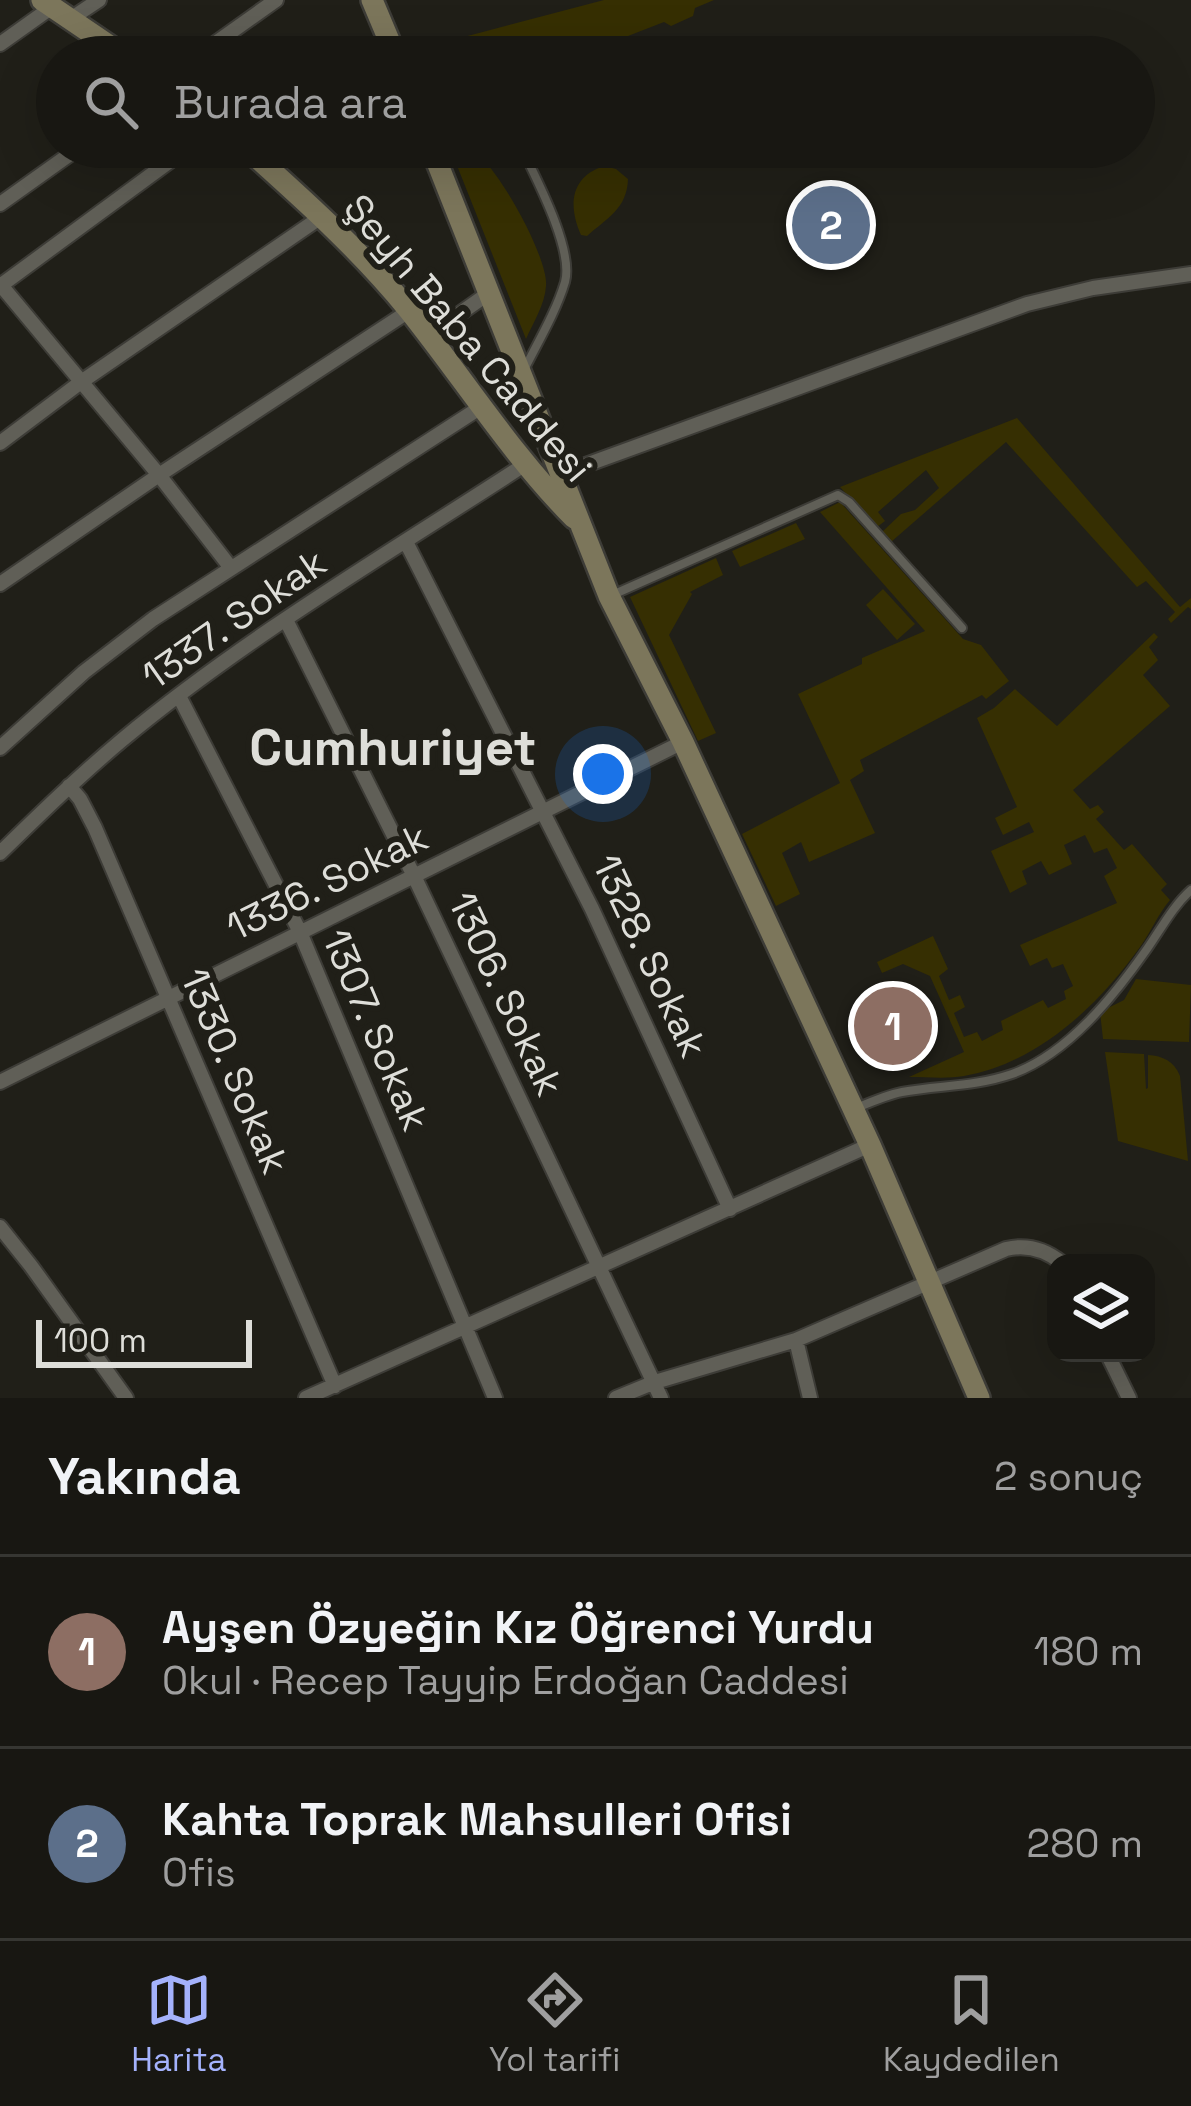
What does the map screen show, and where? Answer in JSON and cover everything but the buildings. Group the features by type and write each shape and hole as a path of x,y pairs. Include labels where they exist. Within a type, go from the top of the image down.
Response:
{"street":[{"path":"0,44 55,8 99,0"},
{"path":"225,36 276,0"},
{"path":"371,0 382,36"},
{"path":"55,8 96,36"},
{"path":"0,204 51,168"},
{"path":"160,168 0,285 231,568"},
{"name":"Şeyh Baba Caddesi","path":"267,168 376,272 524,464 582,527"},
{"path":"439,168 609,596 683,742 870,1144 979,1398"},
{"path":"0,443 321,217"},
{"path":"561,474 1027,304 1093,288 1191,274"},
{"path":"428,336 489,293"},
{"path":"0,584 409,311"},
{"path":"0,748 123,641 481,407"},
{"name":"1337. Sokak","path":"0,853 69,786 179,696 524,464"},
{"name":"1328. Sokak","path":"406,542 543,810 730,1209"},
{"name":"1306. Sokak","path":"286,620 416,878 661,1398"},
{"name":"1307. Sokak","path":"179,696 300,932 495,1398"},
{"name":"1336. Sokak","path":"0,1082 683,742"},
{"name":"1330. Sokak","path":"69,786 95,828 334,1386"},
{"path":"306,1398 870,1144"},
{"path":"0,1227 126,1398"},
{"path":"616,1398 796,1340 993,1253 1016,1246 1047,1254"},
{"path":"796,1340 809,1398"},
{"path":"1112,1362 1129,1398"}],"lane":[{"path":"521,377 565,284 568,266 530,168"},
{"path":"609,596 838,495 962,628"},
{"path":"853,1109 896,1093 981,1083 1033,1064 1060,1046 1111,995 1191,890"}],"shaded area":[{"path":"604,0 714,0 671,26 664,22 628,36 468,36"},
{"path":"458,168 490,168 539,254 546,286 526,339"},
{"path":"612,168 628,179 620,205 587,236 581,235 574,203 578,185 593,171"},
{"path":"1017,418 1180,607 1191,598 1191,609 1171,623 1168,619 1175,612 1146,581 1137,587 1006,442 891,542 882,532 939,488 926,470 878,512 885,521 877,527 840,487"},
{"path":"840,502 963,639 981,645 1009,681 986,699 982,695 860,760 864,771 850,780 875,833 809,862 801,842 782,853 800,894 776,906 742,834 840,783 798,694 862,664 862,658 925,631 820,512"},
{"path":"796,523 805,539 740,567 732,551"},
{"path":"716,558 723,575 690,592 669,635 716,733 698,741 630,597"},
{"path":"883,589 915,624 897,640 866,605"},
{"path":"1154,633 1158,637 1149,647 1158,660 1143,675 1170,706 1073,790 1090,809 1098,805 1104,812 1096,819 1124,850 1132,844 1167,884 1161,890 1170,900 1106,990 1041,1045 1017,1059 964,1076 909,1077 964,1052 930,976 903,964 882,973 877,962 933,936 948,969 939,976 949,1000 960,995 965,1007 954,1013 964,1037 977,1032 982,1041 1003,1030 1001,1021 1043,1000 1048,1008 1066,999 1064,991 1073,986 1063,964 1052,968 1047,958 1030,966 1020,945 1117,903 1104,876 1117,868 1107,848 1094,853 1085,835 1064,845 1072,864 1049,875 1041,861 1022,871 1027,884 1010,893 991,851 1034,832 1029,822 1003,835 995,818 1017,807 977,718 1015,689 1057,726"},
{"path":"1136,979 1191,985 1189,1042 1103,1039 1100,1012 1124,1000"},
{"path":"1105,1052 1144,1054 1146,1089 1148,1055 1175,1067 1180,1076 1188,1161 1118,1141"}],"place":[{"name":"Kahta Toprak Mahsulleri Ofisi","path":"831,225"},
{"name":"Ayşen Özyeğin Kız Öğrenci Yurdu","path":"893,1026"}],"district":[{"name":"Cumhuriyet","path":"393,747"}]}
